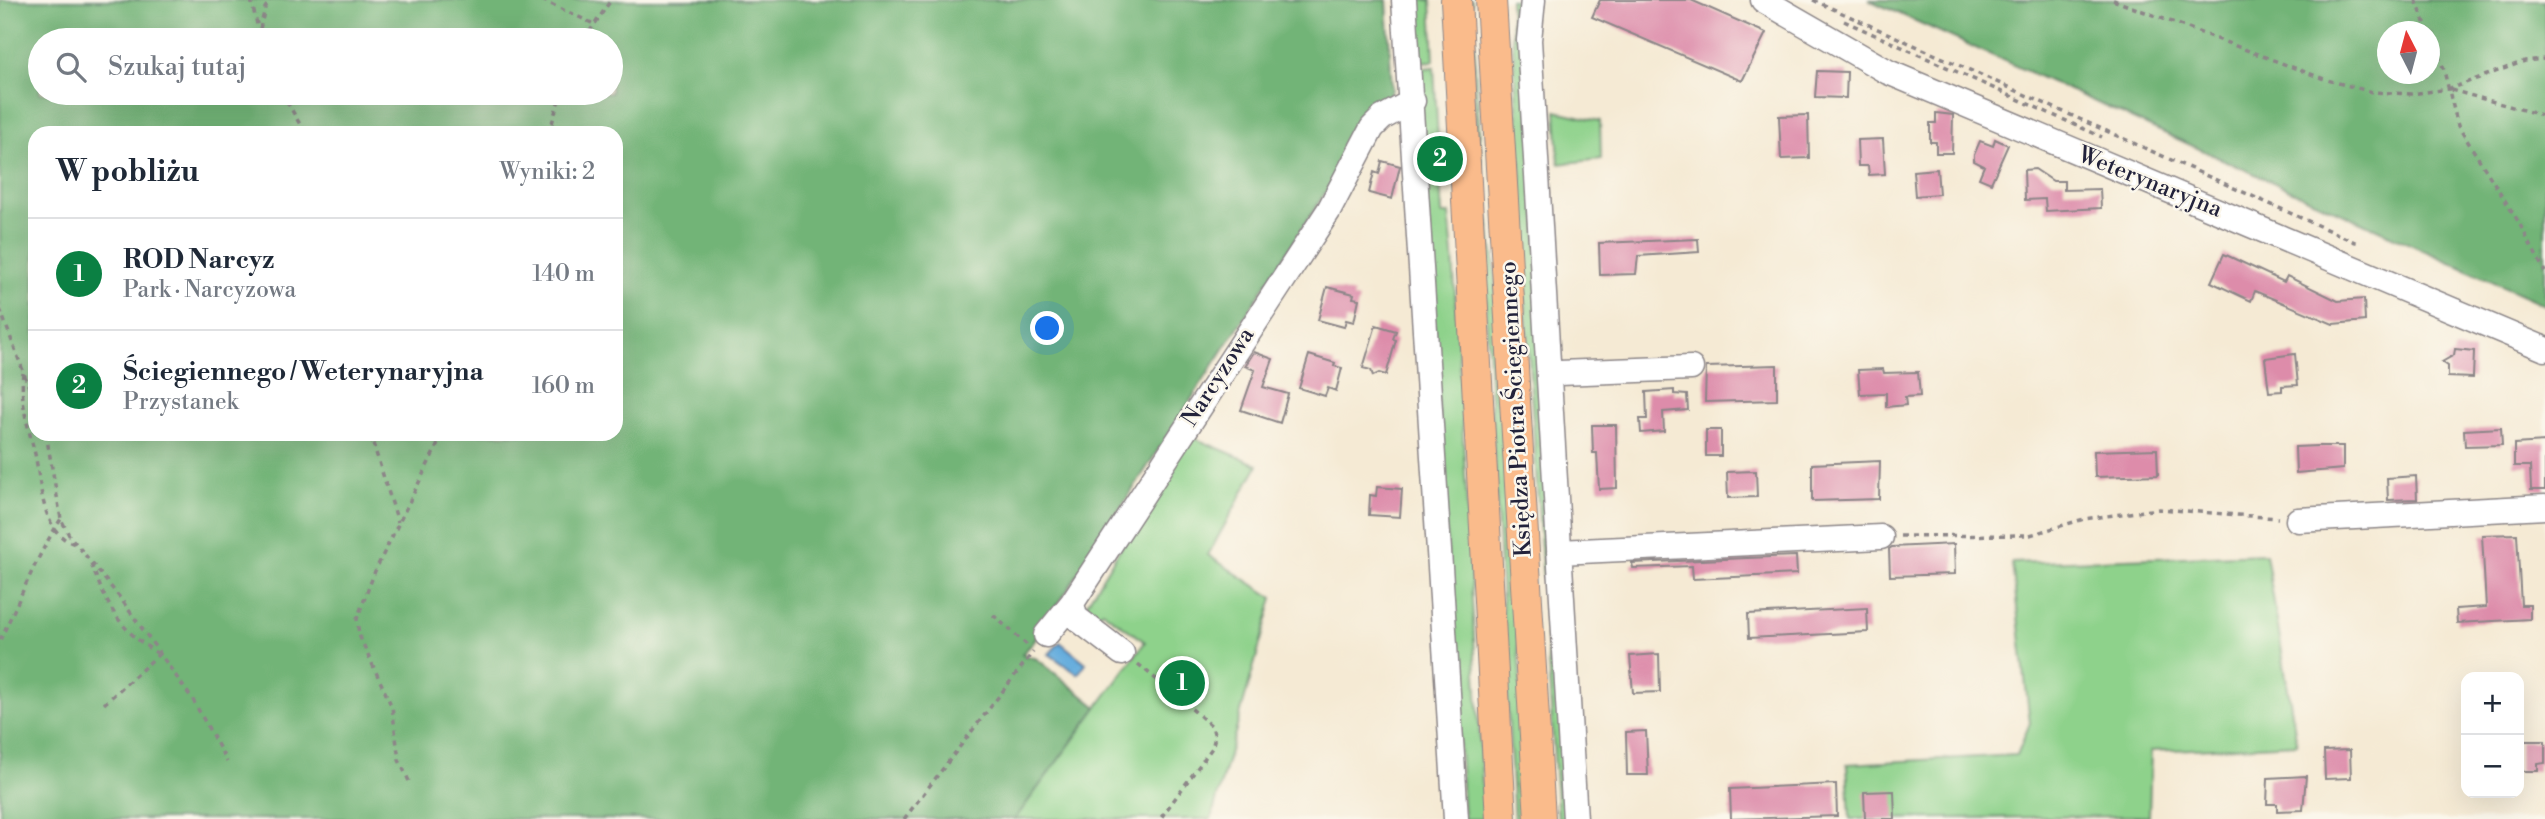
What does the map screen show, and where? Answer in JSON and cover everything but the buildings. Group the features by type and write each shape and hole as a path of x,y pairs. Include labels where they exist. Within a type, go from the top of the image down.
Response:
{"main road":[{"name":"Księdza Piotra Ściegiennego","path":"1456,0 1501,819"},
{"name":"Księdza Piotra Ściegiennego","path":"1491,0 1540,819"}],"street":[{"path":"1405,0 1456,819"},
{"path":"1533,0 1529,40 1575,819"},
{"name":"Weterynaryjna","path":"1763,0 1888,72 2545,349"},
{"name":"Narcyzowa","path":"1040,643 1072,603 1329,210 1372,128 1382,118 1413,102"},
{"path":"1559,373 1692,368"},
{"path":"2298,520 2545,507"},
{"path":"1559,552 1881,537"},
{"path":"1072,603 1075,617 1127,656"}],"path":[{"path":"251,0 259,28"},
{"path":"261,28 265,8 270,0"},
{"path":"542,0 594,24"},
{"path":"592,28 611,0"},
{"path":"1813,0 2354,244 2135,152"},
{"path":"2113,0 2327,80 2372,92 2411,94 2449,89 2525,61 2545,58"},
{"path":"2416,0 2435,45 2458,126 2518,221 2545,272"},
{"path":"1810,5 2110,140"},
{"path":"2449,89 2545,116"},
{"path":"289,105 301,126"},
{"path":"551,126 557,105"},
{"path":"0,309 28,386"},
{"path":"23,373 21,393 28,434"},
{"path":"30,441 40,488 55,528 65,541 77,545"},
{"path":"47,441 61,519 77,545 193,700 227,762"},
{"path":"372,441 399,524"},
{"path":"409,781 399,760 391,707 359,635 356,619 375,571 440,441"},
{"path":"1881,537 2030,535 2084,519 2160,509 2298,520"},
{"path":"0,640 31,579 39,554 61,519"},
{"path":"89,559 103,597 131,637 159,654"},
{"path":"904,819 1040,643 993,615"},
{"path":"104,704 159,654"},
{"path":"1127,656 1212,726 1215,737 1212,748 1160,819"}],"green space":[{"path":"0,0 1387,0 1392,90 1033,643 1022,654 1037,659 1097,707 1015,819 0,819"},
{"path":"1414,0 1431,0 1434,61 1418,62"},
{"path":"1469,0 1472,0 1482,179 1494,259 1529,819 1514,819"},
{"path":"1510,0 1525,0 1567,819 1558,819 1522,247 1521,169"},
{"path":"1869,0 2545,0 2545,305"},
{"path":"1434,67 1442,214 1449,214 1453,255 1484,819 1464,819 1418,69"},
{"path":"1556,111 1600,121 1601,159 1559,164"},
{"path":"1189,436 1258,465 1208,555 1273,598 1211,819 1015,819 1145,642 1102,611 1095,617 1089,612 1087,603"},
{"path":"2266,554 2297,744 2151,751 2149,816 1850,819 1847,764 2017,755 2030,723 2012,563"}],"water":[{"path":"1060,642 1086,663 1078,674 1049,654"}],"place":[{"name":"Ściegiennego / Weterynaryjna","path":"1440,159"},
{"name":"ROD Narcyz","path":"1182,683"}]}
